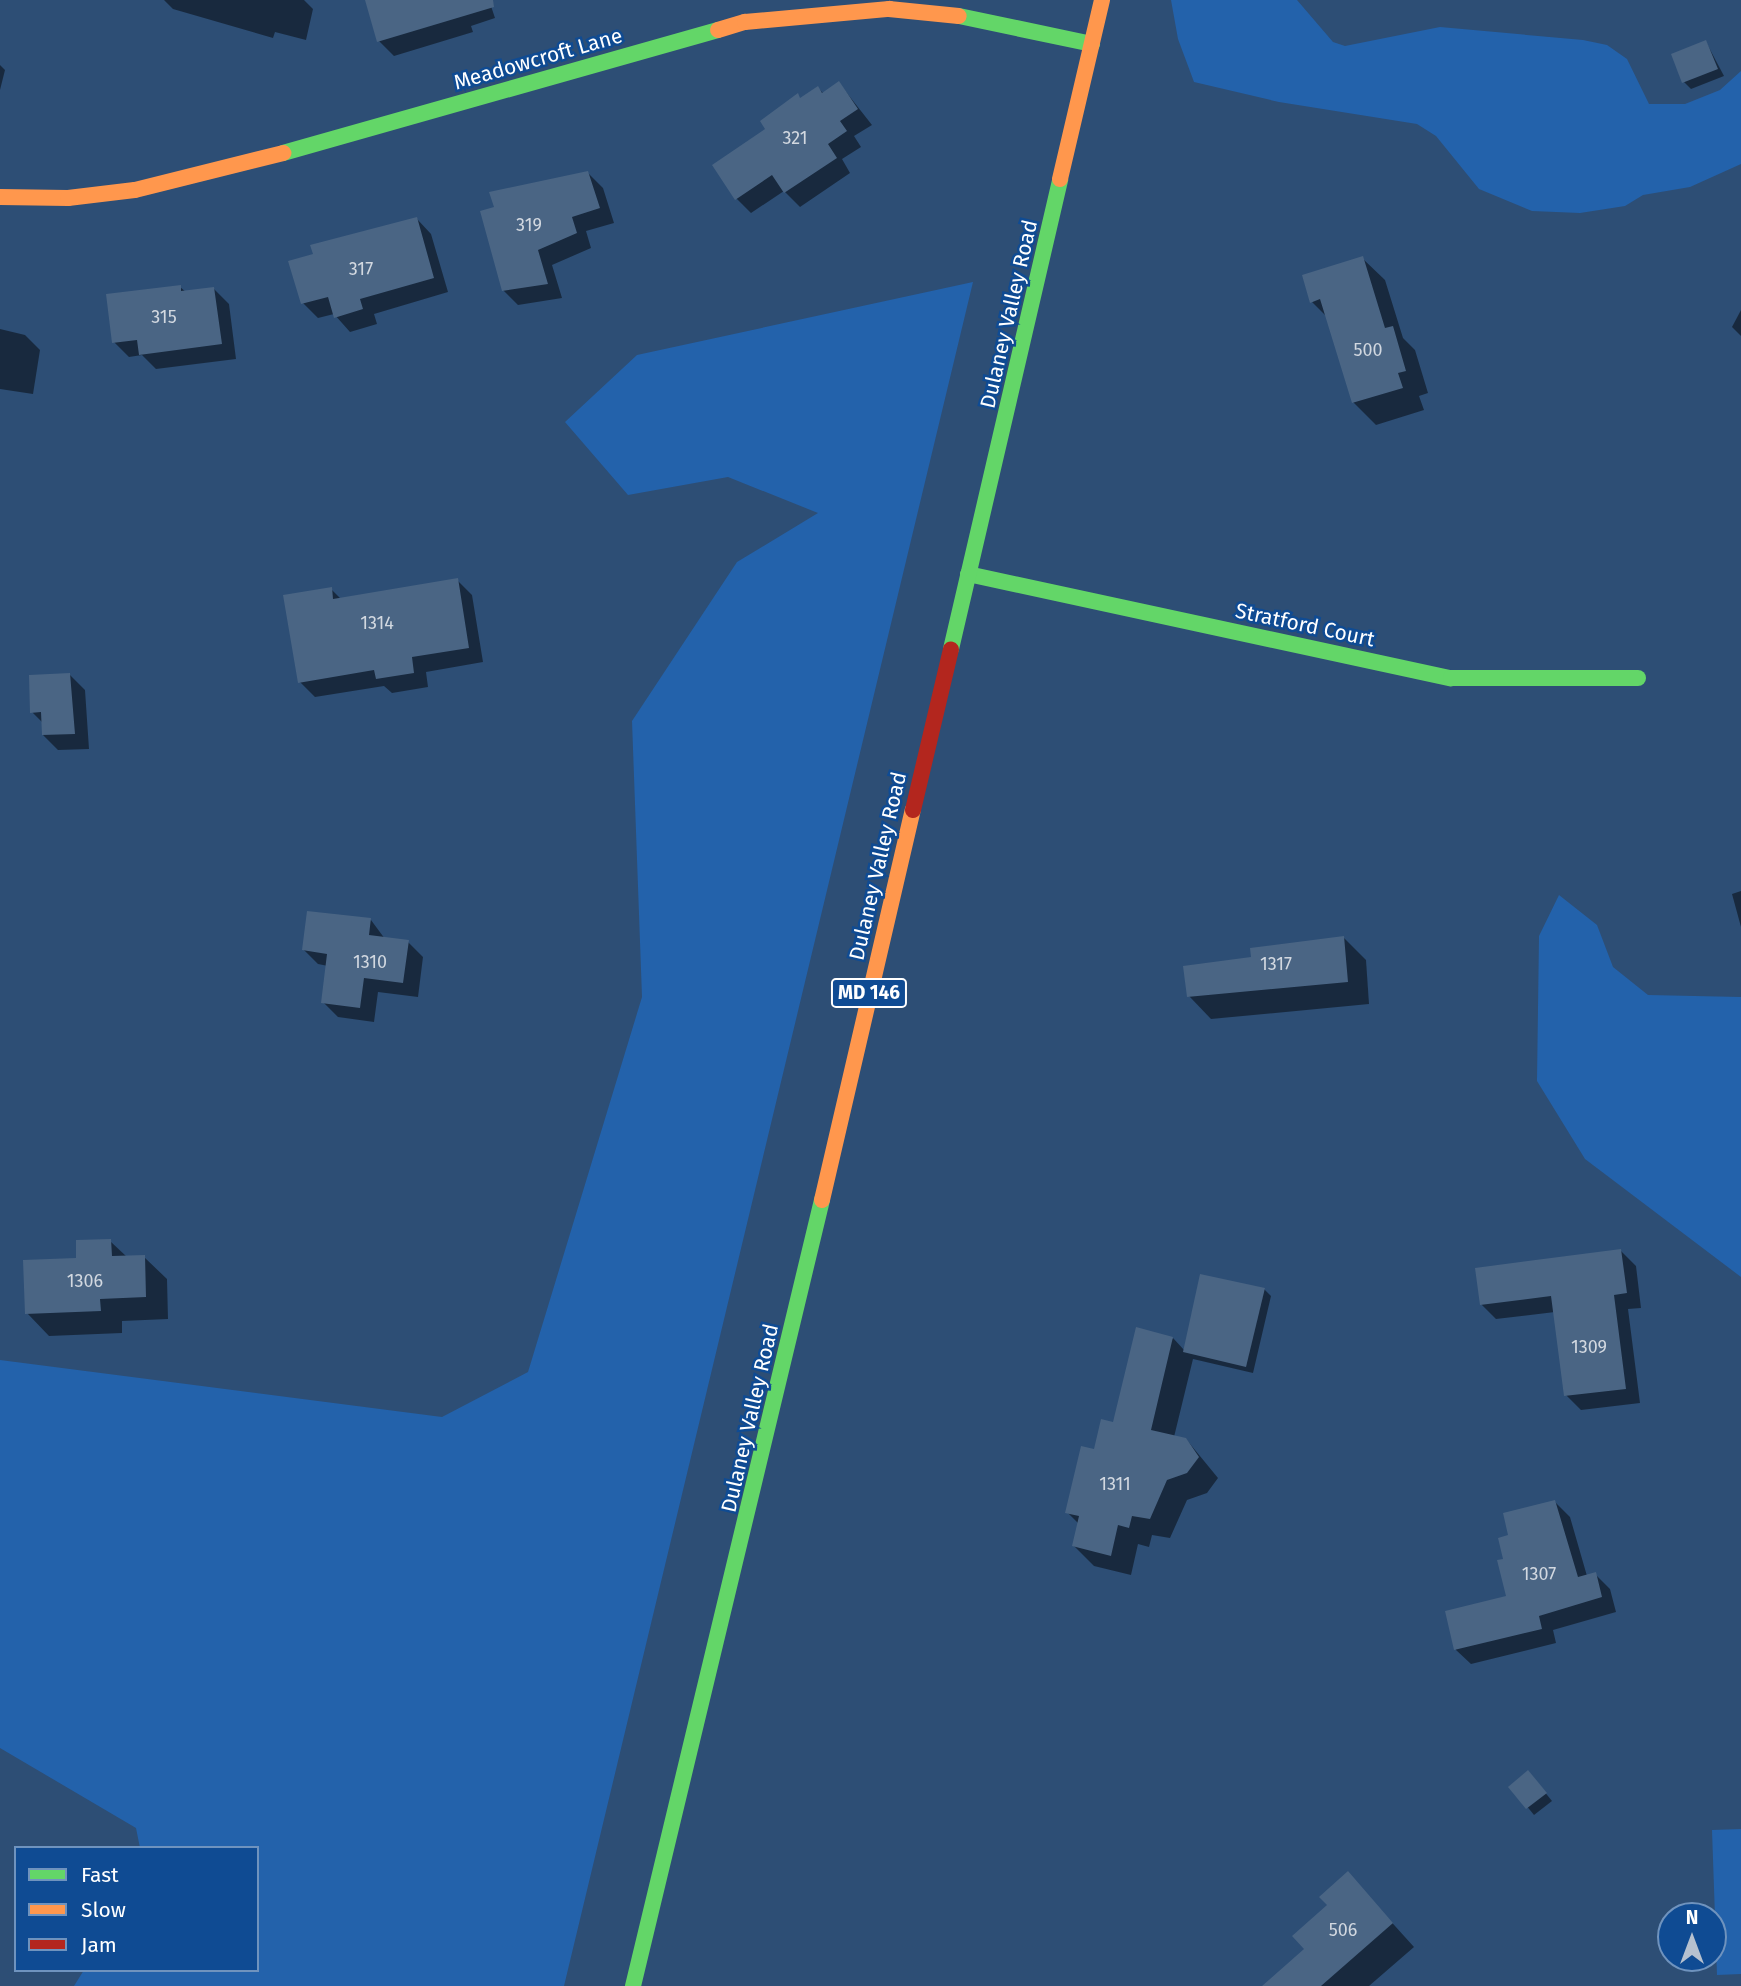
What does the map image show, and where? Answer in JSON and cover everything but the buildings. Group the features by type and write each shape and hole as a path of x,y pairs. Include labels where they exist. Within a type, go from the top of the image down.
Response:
{"main road":[{"name":"Dulaney Valley Road","path":"633,1986 720,1639 1102,0"},
{"name":"Meadowcroft Lane","path":"0,197 81,196 221,171 745,22 889,9 955,15 1092,44"},
{"name":"Stratford Court","path":"968,574 1451,678 1638,678"}],"shaded area":[{"path":"1171,0 1297,0 1333,42 1345,46 1440,27 1583,40 1607,45 1627,59 1649,104 1685,104 1720,90 1741,71 1741,164 1690,187 1643,195 1625,206 1580,213 1532,211 1479,189 1436,136 1417,124 1279,102 1194,82 1178,39"},
{"path":"973,282 564,1986 74,1986 83,1972 259,1972 259,1846 140,1846 136,1828 0,1748 0,1360 442,1417 528,1372 642,997 632,721 737,562 818,513 728,477 628,495 565,422 637,355"},
{"path":"1559,895 1597,925 1613,967 1648,995 1741,997 1741,1277 1585,1159 1537,1081 1539,936"},
{"path":"1741,1829 1741,1974 1717,1975 1717,1972 1727,1972 1727,1902 1714,1902 1712,1830"}],"traffic: fast":[{"path":"959,16 1092,44"},
{"path":"283,153 718,30"},
{"path":"951,649 1060,179"},
{"path":"968,574 1451,678 1638,678"},
{"path":"633,1986 822,1200"}],"traffic: slow":[{"path":"1060,179 1102,0"},
{"path":"718,30 745,22 889,9 959,16"},
{"path":"0,197 68,198 135,190 283,153"},
{"path":"822,1200 913,810"}],"traffic: jam":[{"path":"913,810 951,649"}]}
